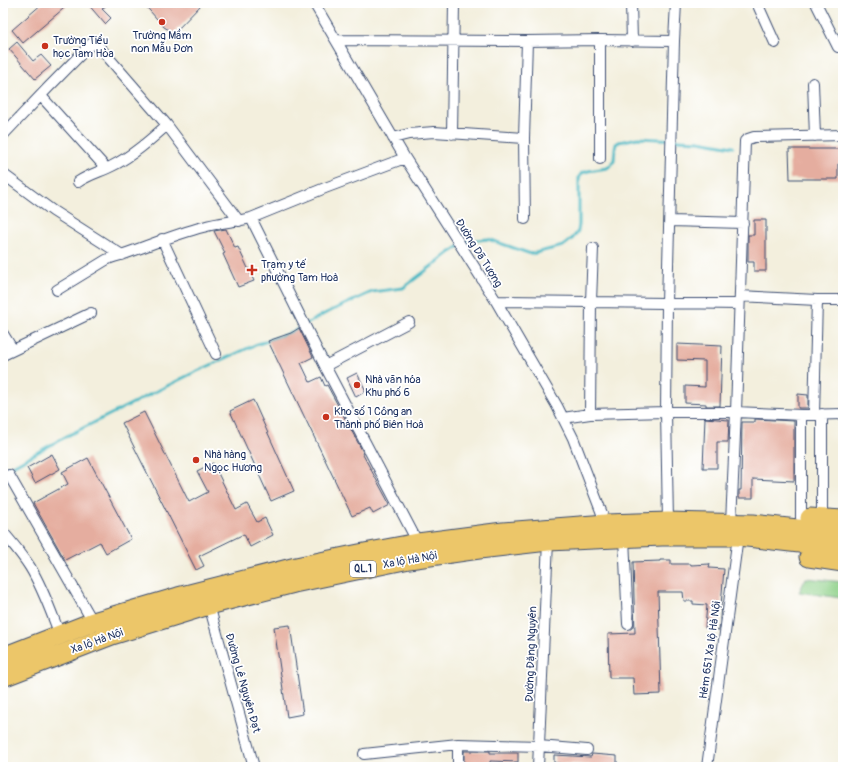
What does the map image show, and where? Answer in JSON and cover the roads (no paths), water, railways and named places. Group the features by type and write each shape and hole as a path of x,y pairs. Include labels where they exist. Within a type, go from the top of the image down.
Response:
{"highway":[{"name":"Xa lộ Hà Nội","path":"3,657 93,622 178,597 210,597 294,583 409,559 548,541 662,536 744,530 779,517 797,529 822,518 843,520"},
{"path":"210,597 296,567 359,554 496,533 606,524 668,522 744,530"},
{"name":"QL.1","path":"744,530 797,529 843,534"},
{"name":"QL.1","path":"797,529 843,548"},
{"name":"Xa lộ Hà Nội","path":"744,530 778,551 843,562"},
{"name":"Xa lộ Hà Nội","path":"3,677 210,597"}],"street":[{"name":"Đường Dã Tượng","path":"314,3 405,158 496,301 564,418 606,524"},
{"path":"452,134 454,3"},
{"path":"631,3 632,41"},
{"path":"668,522 666,412 667,303 676,3"},
{"path":"757,3 775,43"},
{"path":"816,3 838,47"},
{"path":"337,40 674,41"},
{"path":"600,40 600,159"},
{"path":"3,135 94,41 167,125 239,221"},
{"path":"524,219 524,138 527,41"},
{"path":"813,83 815,136 843,135"},
{"path":"41,96 106,168"},
{"path":"78,182 88,175 106,168 126,157 141,147 167,125"},
{"path":"393,138 434,132 524,138"},
{"name":"Hẻm 651 Xa lộ Hà Nội","path":"707,767 744,530 736,412 745,141 754,137 815,136"},
{"path":"57,290 106,260 162,239 202,227 251,218 405,158"},
{"path":"3,174 53,211 122,255"},
{"path":"251,218 325,366 418,544"},
{"path":"670,221 743,223"},
{"path":"162,239 216,354"},
{"path":"590,414 593,248"},
{"path":"496,301 667,303 740,300 843,300"},
{"path":"817,300 818,414 822,518"},
{"path":"3,355 91,313"},
{"path":"325,366 409,322"},
{"path":"3,334 13,350"},
{"path":"564,418 590,414 666,412 736,412 801,415 843,414"},
{"path":"797,529 801,415"},
{"path":"9,475 93,622"},
{"path":"3,532 31,568 60,635"},
{"path":"624,538 628,624"},
{"name":"Đường Đặng Nguyên","path":"538,767 548,541"},
{"name":"Đường Lê Nguyên Đạt","path":"210,597 254,767"},
{"path":"458,744 458,767"},
{"path":"364,754 458,744 539,746 587,750"}],"waterway":[{"path":"3,469 9,468 67,436 191,374 255,345 291,333 324,314 372,292 403,288 449,253 468,241 488,239 531,254 563,246 573,238 578,231 579,177 582,173 607,168 611,165 614,160 616,144 619,142 638,138 699,141 733,147"}],"place":[{"name":"Trường Mầm non Mẫu Đơn","path":"162,22"},
{"name":"Trường Tiểu học Tam Hòa","path":"45,46"},
{"name":"Trạm y tế phường Tam Hoà","path":"252,270"},
{"name":"Nhà văn hóa Khu phố 6","path":"357,385"},
{"name":"Kho số 1 Công an Thành phố Biên Hoà","path":"326,417"},
{"name":"Nhà hàng Ngọc Hương","path":"196,460"}]}
